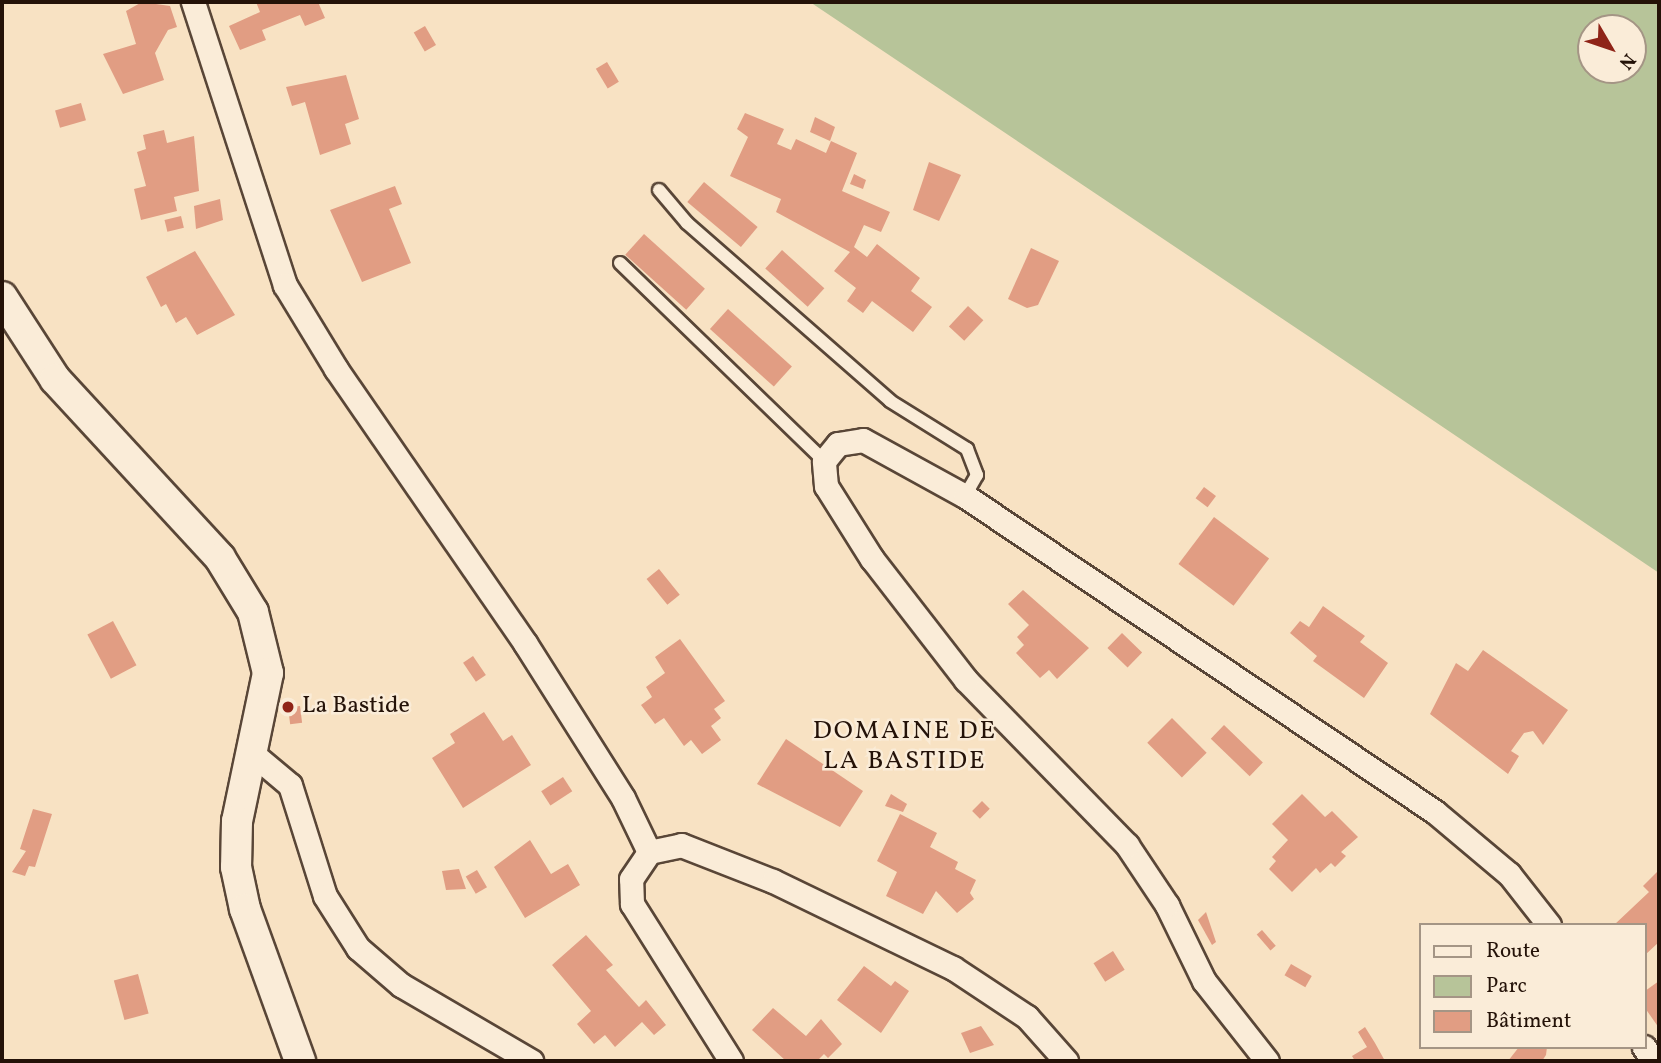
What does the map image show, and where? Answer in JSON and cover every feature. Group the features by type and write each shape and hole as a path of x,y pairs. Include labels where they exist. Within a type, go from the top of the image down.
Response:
{"street":[{"path":"193,2 285,285 336,369 524,643 623,798 649,852"},
{"path":"2,297 87,420 243,587 268,673 237,821 236,867 245,909 300,1061"},
{"path":"1267,1061 1204,981 1167,905 1127,845 966,680 872,559 826,486 824,461 838,444 863,440 965,496 1435,812 1509,874 1547,923"},
{"path":"253,754 290,785 325,896 358,948 401,985 531,1061"},
{"path":"731,1061 632,904 631,878 649,852 681,845 773,881 953,968 1027,1017 1066,1061"}],"lane":[{"path":"659,190 687,223 890,401 967,449 977,475 965,496"},
{"path":"620,263 824,461"}],"green space":[{"path":"810,2 1659,2 1659,573 1323,346"}],"building":[{"path":"142,2 170,6 177,27 168,30 155,53 164,80 123,94 103,54 136,44 126,11"},
{"path":"256,2 318,2 325,18 305,26 300,15 262,30 266,40 240,50 229,26 260,12"},
{"path":"425,26 436,45 425,52 414,32"},
{"path":"607,62 619,82 608,88 596,69"},
{"path":"346,75 359,119 345,124 351,144 320,155 305,102 292,106 286,87"},
{"path":"81,103 86,120 60,128 55,110"},
{"path":"745,113 784,129 777,144 791,150 796,139 826,153 831,141 857,153 842,191 890,212 881,232 864,225 854,247 867,257 877,244 920,278 911,291 932,307 913,332 872,301 863,313 847,301 856,288 834,271 850,252 776,212 781,199 730,176 748,137 737,129"},
{"path":"815,117 835,127 830,141 810,132"},
{"path":"164,130 167,143 194,136 199,191 174,197 177,211 141,220 134,189 146,186 137,152 146,149 143,135"},
{"path":"929,162 961,175 939,221 913,210"},
{"path":"854,174 866,180 863,189 850,184"},
{"path":"704,182 758,227 741,247 687,202"},
{"path":"395,186 402,204 389,209 411,263 362,282 330,210"},
{"path":"220,199 223,220 196,229 194,206"},
{"path":"181,216 184,228 167,232 165,220"},
{"path":"644,234 705,289 686,310 625,255"},
{"path":"1031,248 1059,261 1038,305 1027,308 1008,299"},
{"path":"782,250 824,288 808,307 765,269"},
{"path":"195,251 235,315 197,335 186,317 176,323 166,304 161,307 146,277"},
{"path":"968,306 983,320 964,341 949,326"},
{"path":"728,309 792,367 774,387 710,329"},
{"path":"1204,487 1216,496 1208,507 1196,498"},
{"path":"1214,517 1269,559 1234,606 1178,564"},
{"path":"659,569 680,595 667,605 647,579"},
{"path":"1023,590 1089,648 1057,679 1049,670 1040,678 1016,653 1024,645 1017,637 1029,625 1008,604"},
{"path":"1323,606 1365,636 1360,642 1388,663 1364,698 1313,661 1317,656 1290,633 1300,621 1309,627"},
{"path":"113,621 136,665 111,679 87,635"},
{"path":"1122,633 1142,652 1128,668 1107,648"},
{"path":"680,639 725,701 714,709 721,718 711,726 721,740 702,754 691,740 684,746 664,718 655,724 641,705 652,697 646,687 665,673 655,657"},
{"path":"1483,650 1568,710 1543,745 1533,731 1524,733 1511,751 1519,756 1508,774 1430,714 1456,663 1468,671"},
{"path":"473,656 486,675 476,682 463,663"},
{"path":"300,706 302,723 290,724 288,707"},
{"path":"484,712 503,741 512,735 531,765 463,808 432,758 455,743 450,734"},
{"path":"1172,718 1207,753 1182,777 1147,743"},
{"path":"1224,725 1263,763 1250,776 1211,739"},
{"path":"786,739 863,791 840,827 757,784"},
{"path":"563,777 572,791 550,805 541,791"},
{"path":"891,794 907,804 903,812 885,806"},
{"path":"1302,794 1325,817 1332,811 1358,837 1341,852 1346,856 1335,867 1331,863 1320,873 1316,868 1292,892 1269,869 1276,861 1272,857 1288,840 1272,824"},
{"path":"982,801 990,809 980,819 972,811"},
{"path":"33,809 52,814 35,867 29,866 25,876 12,872 26,851 20,849"},
{"path":"900,814 937,833 930,847 958,862 955,869 976,880 970,893 974,899 957,913 936,891 923,914 886,896 897,872 877,861"},
{"path":"530,840 551,874 568,864 580,885 525,918 494,867"},
{"path":"459,869 466,889 446,890 442,871"},
{"path":"477,870 487,887 476,894 466,876"},
{"path":"1659,870 1659,942 1647,953 1647,923 1616,923 1649,892 1643,886"},
{"path":"1206,912 1216,942 1212,945 1198,920"},
{"path":"1262,930 1276,946 1270,950 1257,935"},
{"path":"586,935 613,965 606,970 639,1007 646,1000 666,1025 654,1035 642,1022 615,1047 605,1035 594,1044 577,1024 591,1011 552,965"},
{"path":"1113,951 1125,970 1105,982 1093,963"},
{"path":"1291,964 1312,976 1305,987 1284,975"},
{"path":"864,966 891,986 895,981 909,991 881,1033 837,1000"},
{"path":"138,974 149,1014 124,1020 114,980"},
{"path":"1659,981 1659,1028 1647,1011 1647,990"},
{"path":"773,1008 806,1036 821,1019 842,1044 828,1058 824,1054 817,1061 786,1061 752,1030"},
{"path":"981,1026 994,1045 970,1053 961,1033"},
{"path":"1365,1027 1385,1061 1355,1061 1352,1056 1367,1047 1358,1032"},
{"path":"1517,1049 1547,1049 1542,1061 1508,1061"}],"place":[{"name":"La Bastide","path":"288,707"}],"district":[{"name":"DOMAINE DE LA BASTIDE","path":"905,747"}]}
